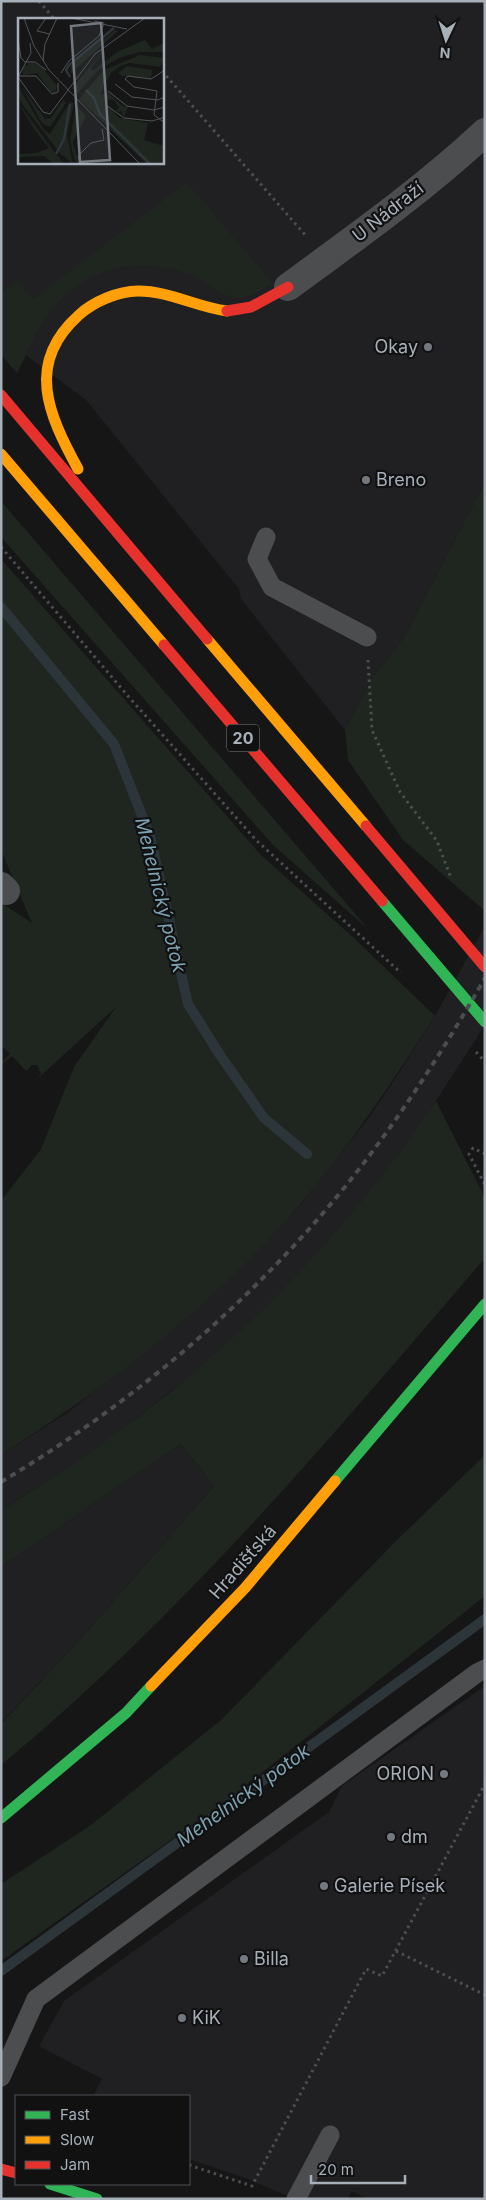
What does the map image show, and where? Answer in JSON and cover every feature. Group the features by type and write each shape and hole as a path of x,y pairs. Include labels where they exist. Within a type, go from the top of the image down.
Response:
{"main road":[{"path":"104,517 66,449 47,400 44,374 47,359 62,330 73,318 88,307 134,290 160,293 208,307 235,311 267,301 288,287"},
{"name":"20","path":"1,395 485,967"},
{"name":"20","path":"1,454 485,1022"},
{"name":"Hradišťská","path":"1,1818 126,1713 245,1588 485,1304"},
{"path":"1,2169 15,2173"},
{"path":"53,2185 97,2199"}],"street":[{"name":"U Nádraží","path":"288,287 457,158 485,132"}],"lane":[{"path":"266,537 257,559 272,587 367,637"},
{"path":"1,2077 36,1999 468,1679 485,1669"},
{"path":"296,2199 330,2135"}],"path":[{"path":"39,1 53,18"},
{"path":"164,73 326,259"},
{"path":"1,548 128,696 256,840 354,929"},
{"path":"367,637 372,730 400,792 436,841 454,885"},
{"path":"485,1154 473,1148 468,1154 485,1185"},
{"path":"190,2165 252,2186 366,1970 382,1976 485,1784"},
{"path":"396,1950 485,1995"}],"shaded area":[{"path":"1,1 485,1 485,482 405,636 373,677 345,730 241,599 239,589 86,400 27,356 1,326"},
{"path":"187,182 273,284 249,296 235,298 223,294 193,276 172,269 132,266 113,269 77,286 61,300 42,323 17,373 1,355 1,293 17,281 33,299"},
{"path":"485,482 485,911 403,840 348,760 345,730 373,677 405,636"},
{"path":"1,501 369,930 273,845 1,537"},
{"path":"1,559 261,855 355,939 435,1016 337,1158 301,1203 234,1275 198,1308 122,1371 1,1455 1,1201 41,1149 74,1067 116,1007 35,1081 41,1074 37,1065 32,1065 26,1071 12,1056 1,1065 1,1062 10,1054 1,1045 1,899 6,906 32,923 1,850"},
{"path":"485,926 485,1025 408,1144 335,1236 276,1298 216,1355 95,1451 1,1510 1,1455 67,1413 184,1320 243,1265 300,1205 370,1116 397,1076 435,1016"},
{"path":"436,1101 483,1194 485,1202 485,1258 313,1457 194,1586 68,1708 1,1765 1,1724 84,1635 214,1486 181,1444 1,1567 1,1510 66,1469 127,1425 186,1379 241,1330 294,1278 344,1222 392,1163"},
{"path":"181,1444 214,1486 83,1636 1,1723 1,1567"},
{"path":"485,1455 485,1596 230,1798 1,1961 1,1884 91,1825 221,1720 396,1541"},
{"name":"Galerie Písek","path":"485,1686 485,2199 368,2199 352,2191 347,2199 295,2199 245,2178 190,2159 190,2095 94,2095 102,2079 39,2046 64,2001 329,1812 342,1786"}],"waterway":[{"name":"Mehelnický potok","path":"1,607 114,744 150,836 188,1004 220,1055 264,1118 307,1154"},
{"name":"Mehelnický potok","path":"1,1971 485,1619"}],"railway":[{"path":"1,1482 87,1426 129,1395 208,1330 282,1258 341,1192 386,1133 447,1041 485,978"}],"traffic: fast":[{"path":"382,901 485,1022"},
{"path":"335,1481 485,1304"},
{"path":"1,1818 126,1713 151,1686"},
{"path":"53,2185 97,2199"}],"traffic: slow":[{"path":"78,469 58,428 51,409 47,389 47,370 52,352 62,333 79,315 91,306 106,298 130,291 172,296 227,311"},
{"path":"1,454 164,645"},
{"path":"207,639 366,826"},
{"path":"151,1686 245,1588 335,1481"}],"traffic: jam":[{"path":"227,311 251,307 288,287"},
{"path":"1,395 207,639"},
{"path":"164,645 382,901"},
{"path":"366,826 485,967"},
{"path":"1,2169 15,2173"}],"place":[{"name":"Okay","path":"428,347"},
{"name":"Breno","path":"366,480"},
{"name":"ORION","path":"444,1774"},
{"name":"dm","path":"391,1837"},
{"name":"Galerie Písek","path":"324,1886"},
{"name":"Billa","path":"244,1959"},
{"name":"KiK","path":"182,2018"}]}
